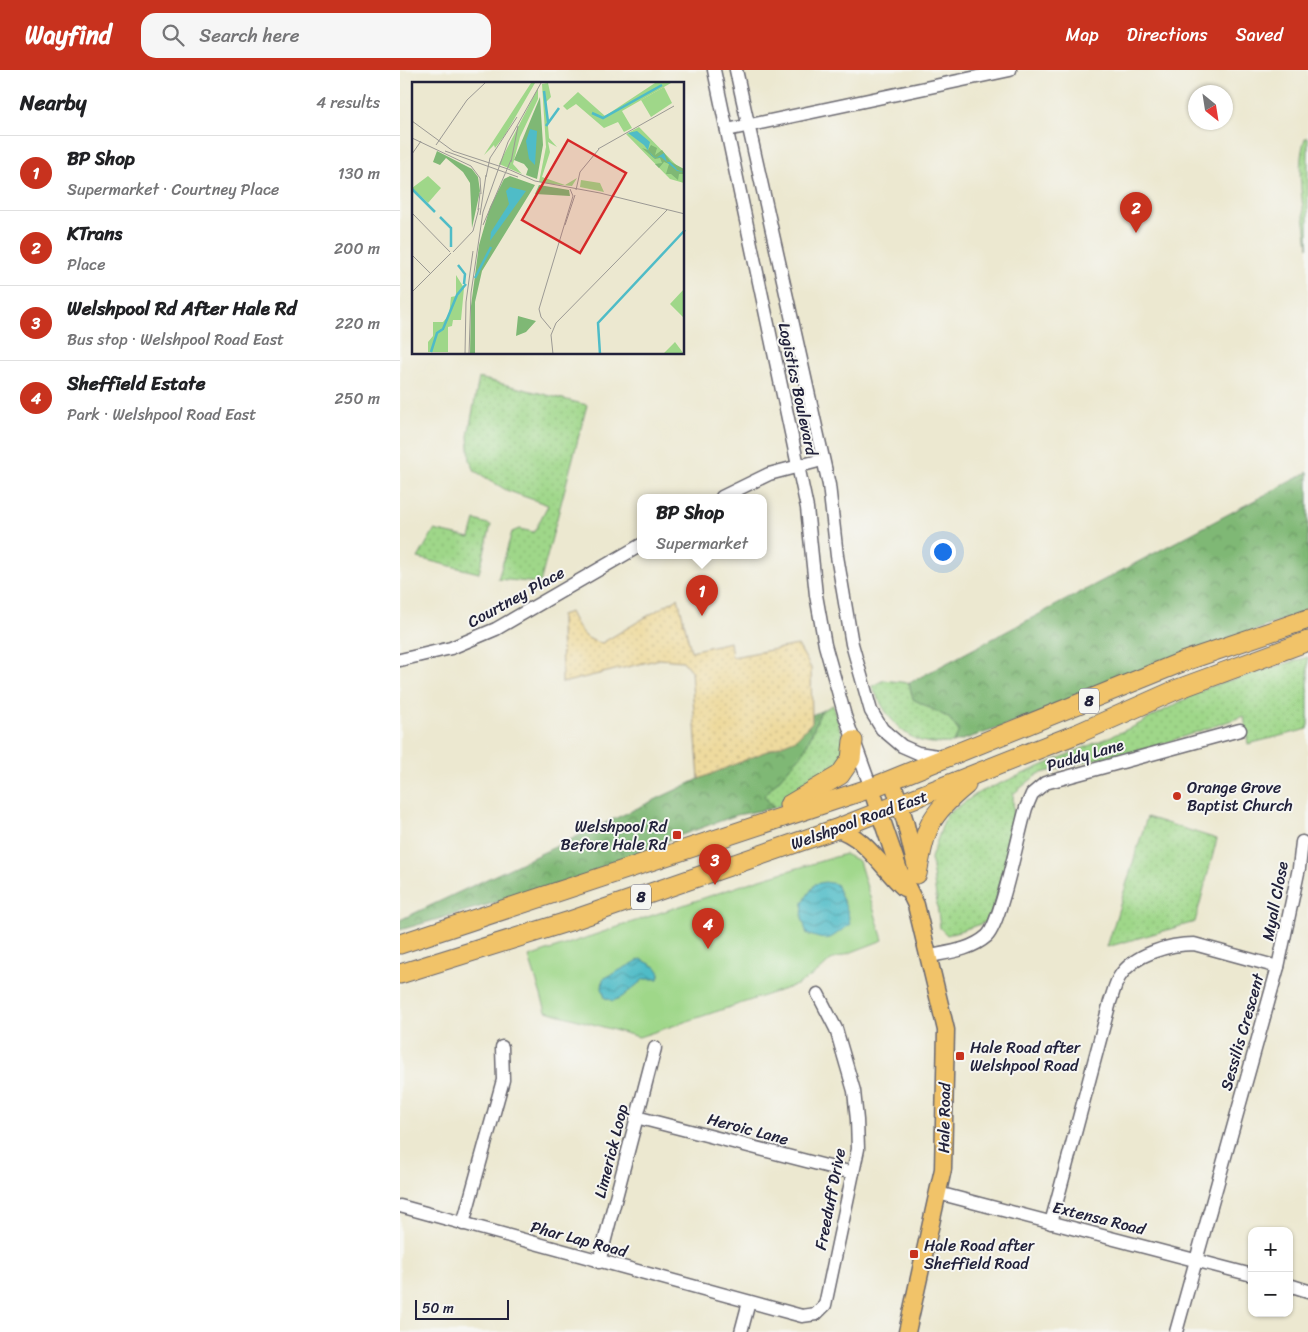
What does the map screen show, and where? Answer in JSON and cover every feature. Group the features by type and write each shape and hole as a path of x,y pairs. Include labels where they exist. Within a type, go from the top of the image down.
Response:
{"highway":[{"name":"Welshpool Road East","path":"400,944 871,788 1182,662 1308,619"},
{"name":"Welshpool Road East","path":"400,974 588,914 836,829 1079,733 1178,689 1308,641"},
{"name":"8","path":"636,866 661,846 794,804 840,775 847,767 853,741"},
{"path":"917,874 926,831 932,817 951,797 980,773"}],"main road":[{"name":"Hale Road","path":"892,780 900,804 917,874 913,899"},
{"name":"Hale Road","path":"871,788 899,870 913,899 930,956 946,1030 943,1170 907,1332"},
{"path":"836,829 855,836 913,899"}],"street":[{"name":"Logistics Boulevard","path":"714,70 807,508 816,595 822,629 845,716 871,788"},
{"name":"Logistics Boulevard","path":"736,70 832,500 837,556 852,644 867,698 882,729 902,746 933,756 951,757"},
{"path":"727,130 1010,70"},
{"path":"728,494 769,474 822,460"},
{"name":"Courtney Place","path":"400,660 452,648 496,629 637,547"},
{"name":"Puddy Lane","path":"930,956 971,947 989,935 997,917 1026,808 1032,794 1045,783 1240,730"},
{"name":"Myall Close","path":"1278,966 1299,868 1302,842"},
{"name":"Sessilis Crescent","path":"1051,1223 1110,1002 1119,976 1133,964 1148,955 1183,944 1194,944 1278,966 1195,1258 1176,1332"},
{"name":"Freeduff Drive","path":"749,1302 802,1316 816,1314 826,1305 858,1149 854,1092 836,1029 818,994"},
{"path":"464,1224 503,1080 502,1047"},
{"name":"Limerick Loop","path":"599,1262 655,1048"},
{"name":"Heroic Lane","path":"636,1117 853,1174"},
{"name":"Extensa Road","path":"938,1193 1248,1273"},
{"name":"Phar Lap Road","path":"400,1206 749,1302"},
{"path":"1293,1287 1308,1291"},
{"path":"741,1332 749,1302"}],"green space":[{"path":"1305,138 1308,138 1308,248 1300,179 1300,165"},
{"path":"479,378 587,405 540,583 498,579 512,532 519,529 534,532 548,505 506,490 475,471 470,460 468,436"},
{"path":"1308,472 1308,610 1033,717 953,743 959,731 949,718 913,699 909,683"},
{"path":"475,520 491,525 479,573 418,558 434,530 470,538"},
{"path":"1308,657 1308,729 1248,744 1244,716 1150,748 1091,760 1038,774 1013,794 1014,830 994,908 987,922 947,935 940,928 931,858 946,815 978,793 1135,726 1208,687"},
{"path":"884,680 909,683 913,699 949,718 959,732 953,743 925,742 916,739 899,728 886,712 872,686"},
{"path":"833,705 844,747 842,758 837,768 818,784 774,808 764,796 804,752 821,711"},
{"path":"821,711 804,752 764,796 774,808 737,815 657,844 618,867 400,930 400,920 699,779 796,739 812,722 812,715"},
{"path":"1147,817 1217,839 1195,922 1107,947"},
{"path":"845,854 859,861 883,940 831,960 818,972 797,985 639,1037 546,1011 529,957 754,881"}],"sand":[{"path":"678,598 691,651 730,642 732,657 798,645 811,668 812,722 796,739 699,779 691,671 683,661 660,659 562,683 561,615 570,612 586,636 602,643"}],"water":[{"path":"825,882 836,884 848,912 850,925 830,938 822,939 807,934 802,918 803,902 815,884"},
{"path":"641,959 656,967 660,973 658,979 644,979 622,997 613,1001 605,998 602,988 603,979"}],"place":[{"name":"KTrans","path":"1136,233"},
{"name":"BP Shop","path":"702,616"},
{"name":"Orange Grove Baptist Church","path":"1177,796"},
{"name":"Welshpool Rd Before Hale Rd","path":"677,835"},
{"name":"Welshpool Rd After Hale Rd","path":"715,885"},
{"name":"Sheffield Estate","path":"708,949"},
{"name":"Hale Road after Welshpool Road","path":"960,1056"},
{"name":"Hale Road after Sheffield Road","path":"914,1254"}]}
